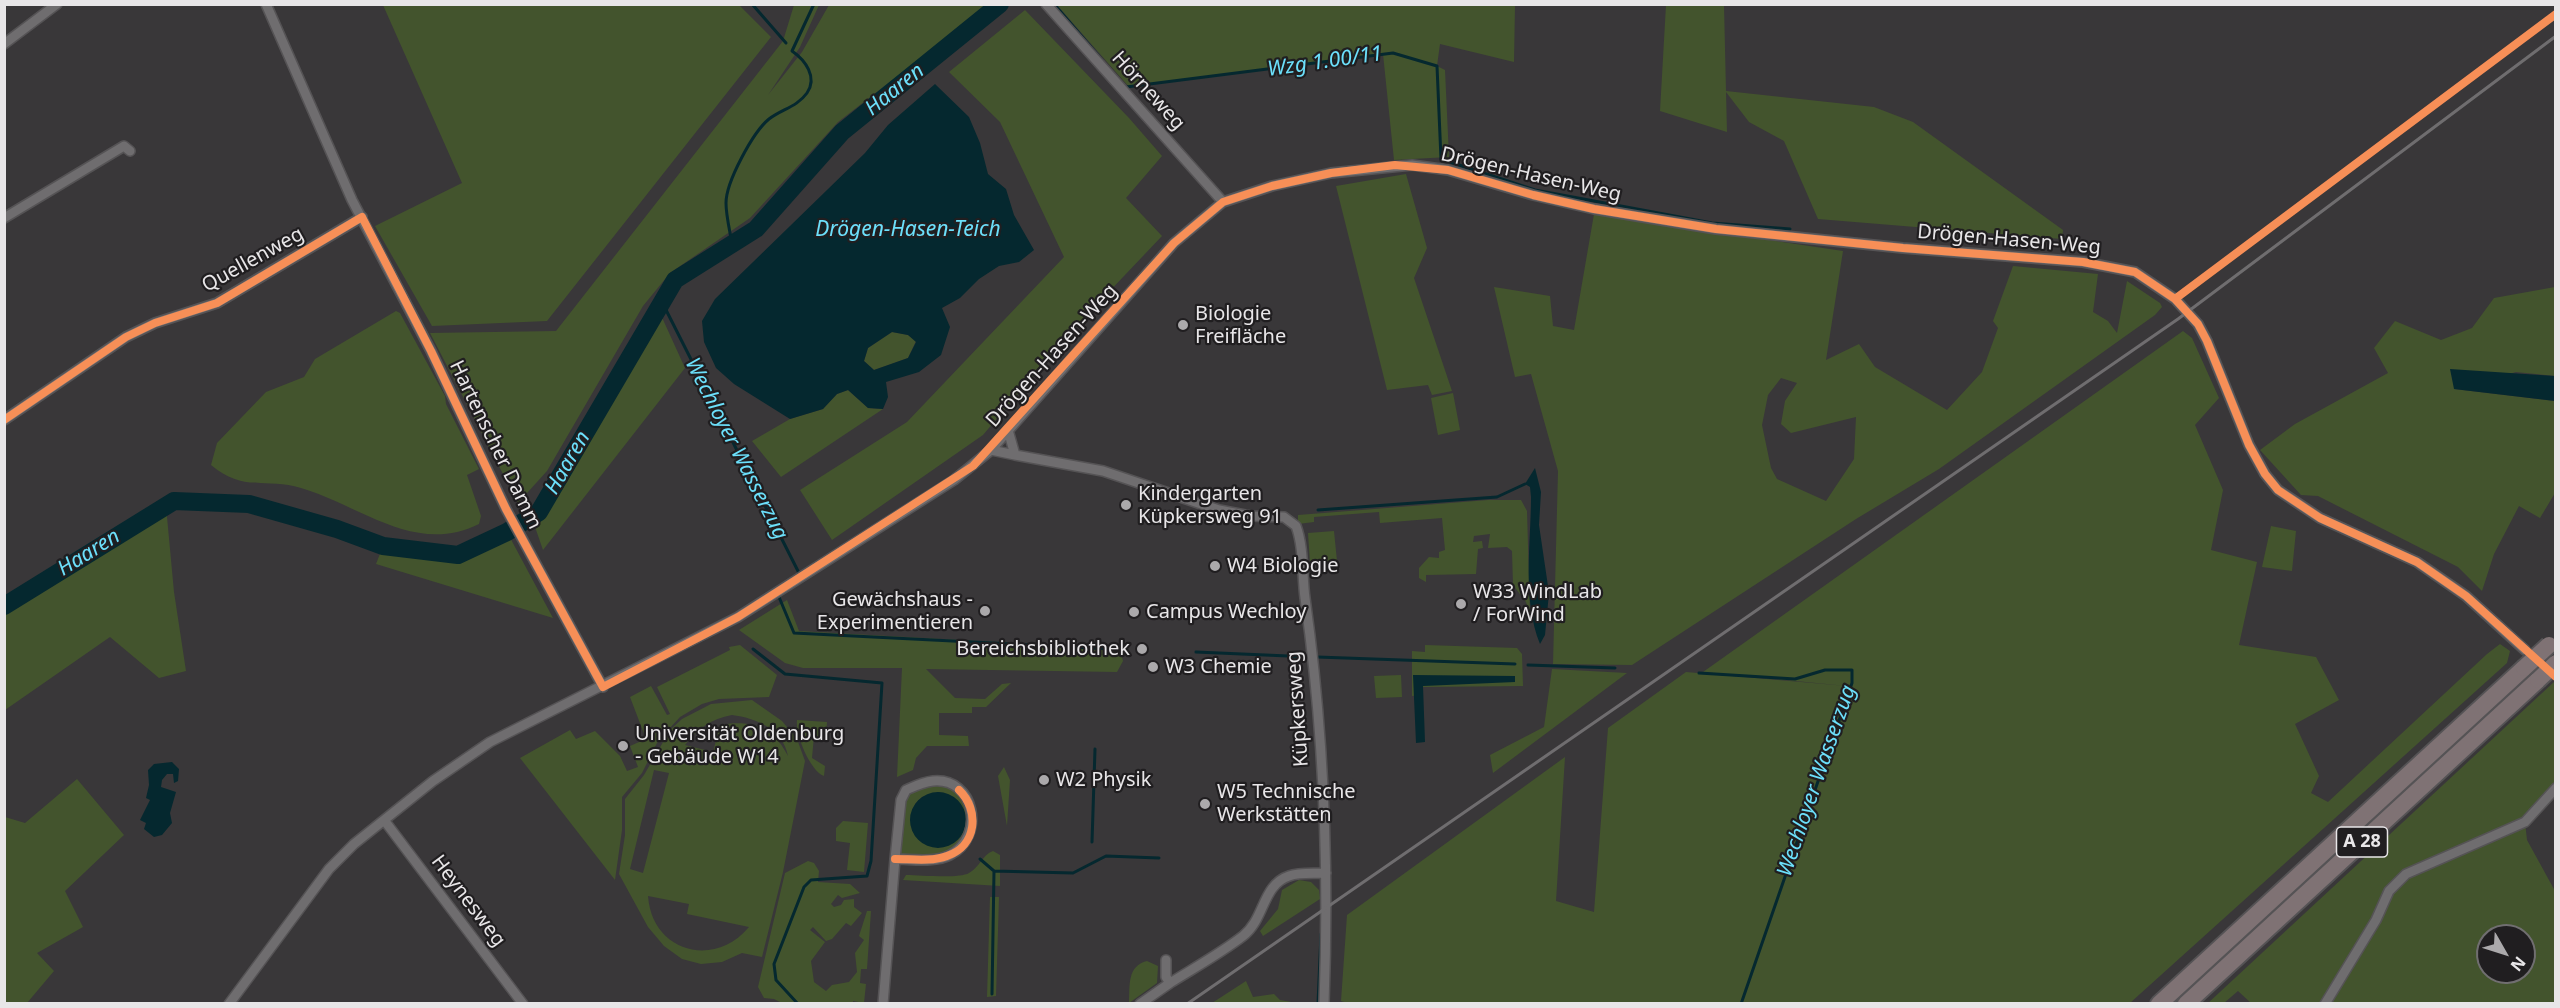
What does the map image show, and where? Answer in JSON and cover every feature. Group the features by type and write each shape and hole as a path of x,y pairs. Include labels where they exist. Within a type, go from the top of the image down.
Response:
{"highway":[{"name":"A 28","path":"2159,1004 2552,642"},
{"name":"A 28","path":"2186,1004 2556,663"}],"street":[{"path":"4,44 57,4"},
{"name":"Hartenscher Damm","path":"266,4 326,144 431,351 507,511 603,687"},
{"name":"Hörneweg","path":"1046,4 1223,202"},
{"path":"4,218 124,146 130,151"},
{"name":"Drögen-Hasen-Weg","path":"229,1004 329,869 384,820 490,742 738,617 954,480 991,450 1174,243 1223,202 1272,186 1331,173 1412,165 1448,170 1594,210 1716,230 2073,261 2124,268 2152,282 2175,299 2198,324 2207,341 2248,445 2265,474 2278,490 2320,518 2417,562 2466,596 2525,650"},
{"name":"Quellenweg","path":"4,420 126,337 155,323 217,303 362,217"},
{"path":"1008,430 1014,455"},
{"name":"Küpkersweg","path":"991,450 1103,471 1219,510 1250,516 1284,517 1296,526 1313,661 1326,873 1324,1004"},
{"path":"883,1004 895,859 901,800 906,790 935,781 948,783 965,795 972,806 974,819 970,834 963,846 950,856 935,859 895,859"},
{"path":"2325,1004 2376,920 2389,891 2406,874 2525,822 2556,788"},
{"name":"Heynesweg","path":"384,820 523,1004"},
{"path":"1140,1004 1244,935 1260,915 1270,888 1278,881 1291,875 1326,873"},
{"path":"1166,960 1166,977 1170,983"}],"green space":[{"path":"383,5 739,5 771,37 547,321 432,326 375,226 462,183"},
{"path":"794,5 819,5 800,47 768,95 802,52 829,5 989,5 838,122 750,218 670,273 643,306 547,471 518,503 430,333 556,331 783,41"},
{"path":"1057,5 1515,5 1514,62 1440,44 1437,66 1445,70 1449,157 1394,160 1383,54 1129,87"},
{"path":"1666,5 1724,5 1726,91 1874,107 1913,122 2063,230 2062,239 1818,219 1784,141 1749,122 1726,92 1727,132 1660,111"},
{"path":"1025,10 1129,118 1162,156 1126,198 1162,236 1067,336 983,435 832,540 800,490 907,422 1064,257 1000,122 949,72"},
{"path":"1406,174 1427,248 1414,278 1452,391 1432,395 1428,385 1387,390 1336,186"},
{"path":"1594,214 1843,251 1826,360 1859,344 1875,367 1947,410 1982,372 1998,328 1993,321 2013,266 2098,274 2093,312 2108,321 2117,333 2127,281 2160,303 2162,307 2155,315 1939,469 1856,519 1632,665 1553,664 1558,471 1531,374 1515,377 1494,287 1550,296 1553,326 1574,330","holes":["1781,378 1797,383 1785,401 1781,424 1791,433 1856,417 1854,459 1826,501 1777,479 1771,468 1762,425 1768,395"]},
{"path":"2555,287 2555,376 2516,372 2454,389 2555,401 2555,493 2540,518 2519,506 2494,554 2482,591 2458,567 2318,496 2301,495 2260,450 2295,424 2388,373 2374,348 2395,321 2441,340 2472,328 2494,298"},
{"path":"396,311 400,313 445,396 446,404 479,469 467,475 481,516 479,524 455,532 432,534 410,531 301,488 245,482 223,474 211,465 217,443 266,392 304,377 315,359"},
{"path":"660,313 685,368 543,550 534,524 551,507"},
{"path":"2183,331 2192,338 2219,398 2195,425 2223,490 2211,550 2257,562 2239,645 2316,657 2339,700 2295,724 2319,776 2311,793 2328,802 2487,654 2500,644 2510,651 2507,663 2130,1003 1351,1004 1341,1001 1347,915 1565,757 1556,901 1594,912 1608,728 1686,672 1847,686 1703,672"},
{"path":"892,332 908,335 916,341 908,358 874,370 864,361 868,348"},
{"path":"848,390 868,408 883,409 781,477 752,441 790,419 823,409 837,394"},
{"path":"1453,393 1460,430 1438,435 1431,398"},
{"path":"1488,500 1521,500 1527,511 1530,615 1526,602 1513,585 1512,551 1507,547 1488,548 1490,534 1474,536 1473,542 1482,541 1483,548 1478,549 1476,574 1426,575 1426,582 1419,578 1419,568 1429,557 1439,558 1439,552 1445,550 1442,518 1380,523 1379,512 1314,517 1314,522 1298,524 1298,515"},
{"path":"166,506 174,592 186,671 159,678 110,637 5,710 5,604"},
{"path":"2271,526 2296,531 2292,571 2262,567"},
{"path":"1334,531 1337,561 1310,563 1308,533"},
{"path":"507,532 553,618 376,564 383,546 458,555"},
{"path":"787,600 799,631 1120,649 1123,661 1117,672 926,669 955,698 985,699 1002,684 1011,683 986,707 972,707 972,713 939,713 939,735 968,736 969,746 927,746 916,758 913,770 897,777 902,668 803,668 785,663 739,630"},
{"path":"740,645 777,675 769,697 719,699 702,704 680,717 658,741 642,773 622,797 622,830 615,880 520,758 570,730 576,739 595,731 620,756 627,771 638,767 630,746 646,739 630,697 651,686 667,715 670,714 657,687 730,650 729,647"},
{"path":"1425,645 1517,648 1522,654 1523,686 1423,687 1423,695 1412,696 1412,651 1425,652"},
{"path":"1552,669 1627,673 1493,773 1490,755 1544,727"},
{"path":"1401,675 1402,697 1376,698 1374,676"},
{"path":"2555,681 2555,788 2525,822 2527,840 2555,891 2555,1003 2252,1004 2238,991 2224,1003 2207,1004"},
{"path":"752,700 782,721 797,739 805,761 783,872 762,957 742,953 722,962 701,964 682,959 664,946 648,927 619,874 625,835 625,799 644,775 670,730 682,719 711,704","holes":["732,715 767,726 781,739 788,756 769,732 742,723 720,725 713,752 685,745 706,725","654,770 669,773 643,873 630,869","648,896 689,904 687,914 749,927 735,940 719,948 703,950 687,948 672,941 661,930 652,915"]},
{"path":"797,720 827,722 826,737 814,736 812,758 825,766 824,776 814,767 804,751 798,734"},
{"path":"1004,767 1010,780 1007,826 998,776"},
{"path":"77,779 124,835 65,891 83,927 37,953 54,971 27,1003 5,1003 5,817 25,823"},
{"path":"935,781 965,795 970,834 950,856 895,859 906,790","holes":["939,792 957,802 963,812 963,832 915,804 922,797"]},
{"path":"843,821 868,823 864,872 847,870 850,843 836,841 836,828"},
{"path":"993,851 1000,855 1000,886 903,880 906,875 964,875 973,870 986,855"},
{"path":"808,861 814,863 819,871 818,882 850,884 860,893 842,898 838,895 831,904 834,907 841,905 844,900 854,899 854,907 862,913 851,926 846,923 832,939 826,941 813,927 810,930 825,942 811,961 814,982 826,991 832,985 849,982 857,972 855,953 864,940 859,936 867,911 871,911 867,969 861,969 860,983 866,984 864,1003 853,1001 853,1004 782,1003 764,998 758,987 785,873"},
{"path":"1299,880 1311,882 1319,890 1320,899 1263,936 1260,931 1278,909 1282,890"},
{"path":"990,897 999,897 996,996 987,997"},
{"path":"1147,961 1158,966 1157,983 1129,1003 1133,972 1136,967"},
{"path":"1246,981 1253,997 1274,994 1280,1000 1297,1003 1212,1003"}],"water":[{"name":"Drögen-Hasen-Teich","path":"935,84 969,117 980,143 988,174 1006,189 1014,215 1034,250 1019,262 999,266 979,279 960,298 942,308 950,327 941,355 919,372 886,382 888,397 883,409 868,408 848,390 837,394 823,409 790,419 734,384 716,368 704,342 702,321 715,299 865,153 888,125","holes":["892,332 908,335 916,342 908,358 874,370 864,361 868,348"]},
{"path":"2450,369 2555,376 2555,401 2454,389"},
{"path":"1535,468 1541,492 1539,525 1549,593 1545,635 1540,644 1534,627 1529,590 1531,497 1530,487 1525,484"},
{"path":"1413,675 1515,676 1515,682 1423,686 1425,742 1416,743"},
{"path":"172,762 179,769 178,781 174,783 173,774 167,774 162,780 161,787 176,792 170,813 172,823 162,835 154,837 144,829 146,823 140,820 150,800 146,798 149,785 148,770 154,764"},
{"path":"938,792 953,797 961,805 966,820 961,835 953,843 938,848 923,843 915,835 910,820 915,805 923,797"}],"waterway":[{"path":"752,4 786,43"},
{"path":"732,244 726,203 735,171 763,125 769,119 799,102 810,87 811,75 805,64 792,51 814,4"},
{"name":"Haaren","path":"4,606 174,501 249,504 337,529 383,546 458,555 507,532 539,512 675,280 756,229 842,132 1000,4"},
{"name":"Wzg 1.00/11","path":"1054,4 1102,60"},
{"name":"Wzg 1.00/11","path":"1126,87 1393,53 1437,66 1441,159 1535,190 1712,223 1790,229"},
{"name":"Wechloyer Wasserzug","path":"661,300 800,575"},
{"path":"1318,510 1497,497 1525,484"},
{"name":"Wechloyer Wasserzug","path":"779,597 794,633 1111,649"},
{"path":"753,649 785,674 882,683 871,861 867,876 811,880 804,887 774,964 776,980 798,1004"},
{"name":"Wechloyer Wasserzug","path":"1196,652 1311,657"},
{"name":"Wechloyer Wasserzug","path":"1317,657 1515,664"},
{"name":"Wechloyer Wasserzug","path":"1528,665 1615,668"},
{"name":"Wechloyer Wasserzug","path":"1699,673 1795,679 1825,670 1852,670 1852,683 1741,1004"},
{"path":"1092,842 1095,749"},
{"path":"994,871 1073,873 1106,856 1159,858"},
{"path":"980,859 994,871 992,994"},
{"path":"1318,1004 1321,934"}],"railway":[{"path":"1187,1004 2178,319 2556,36"}],"cycle path":[{"path":"2175,299 2556,14"},
{"path":"4,420 126,337 155,323 217,303 362,217 431,351 506,509 603,687 738,617 973,466 1174,243 1223,202 1272,186 1331,173 1395,165 1448,170 1533,195 1594,209 1716,229 1903,248 2083,262 2135,272 2175,299 2198,324 2249,445 2265,474 2278,490 2320,518 2417,562 2466,596 2556,677"},
{"path":"895,859 941,858 957,851 964,844 970,836 972,817 966,798 959,790"}],"place":[{"name":"Biologie Freifläche","path":"1183,325"},
{"name":"Kindergarten Küpkersweg 91","path":"1126,505"},
{"name":"W4 Biologie","path":"1215,566"},
{"name":"W33 WindLab / ForWind","path":"1461,604"},
{"name":"Gewächshaus - Experimentieren","path":"985,611"},
{"name":"Campus Wechloy","path":"1134,612"},
{"name":"Bereichsbibliothek","path":"1142,649"},
{"name":"W3 Chemie","path":"1153,667"},
{"name":"Universität Oldenburg - Gebäude W14","path":"623,746"},
{"name":"W2 Physik","path":"1044,780"},
{"name":"W5 Technische Werkstätten","path":"1205,804"}]}
